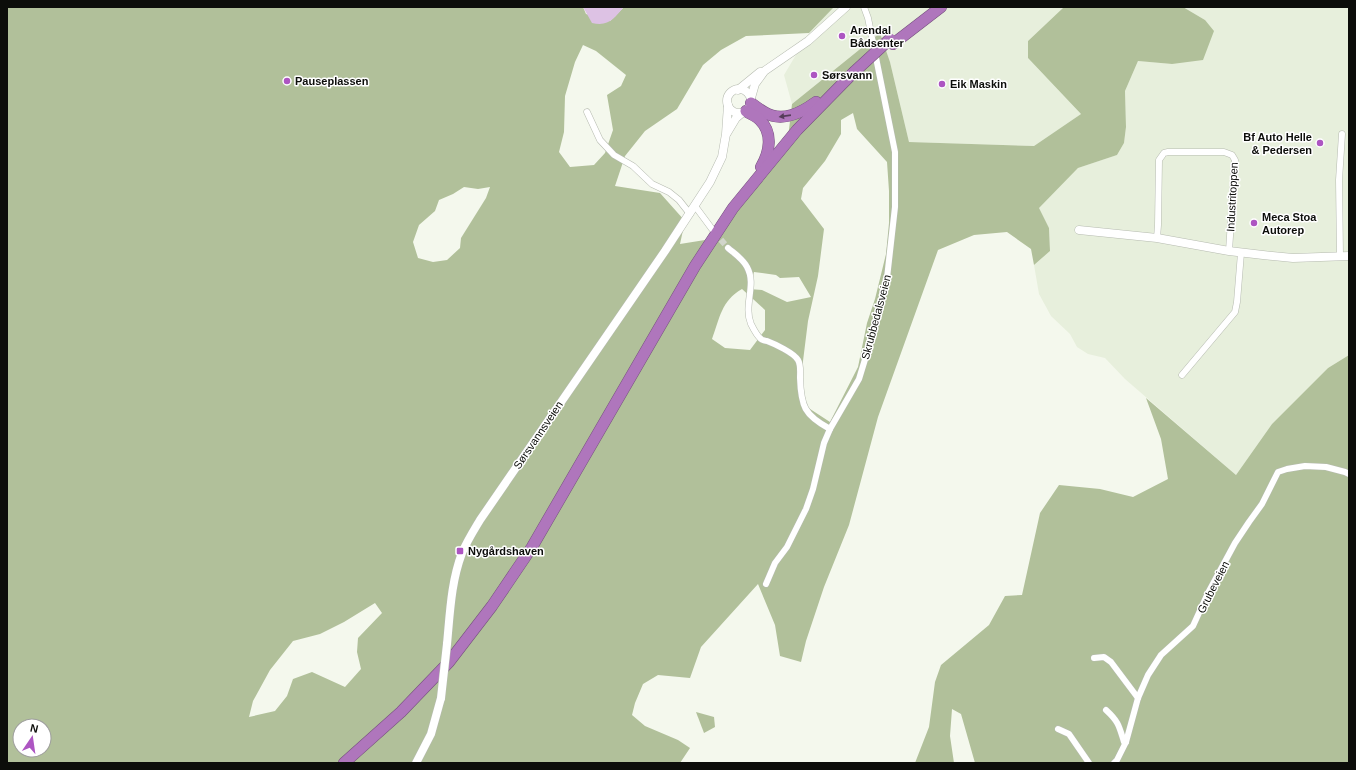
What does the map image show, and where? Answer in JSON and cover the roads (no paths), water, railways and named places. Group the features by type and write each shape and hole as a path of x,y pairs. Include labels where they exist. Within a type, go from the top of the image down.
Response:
{"highway":[{"path":"733,208 797,130 854,75 930,7"},
{"path":"891,42 941,7"},
{"path":"747,106 772,116 787,117 805,110 854,75"},
{"path":"353,763 402,719 423,697 448,670 494,612 534,553 698,272 728,226 760,184 854,75"},
{"path":"344,763 401,712 449,662 492,606 532,547 695,266 766,159 769,148 769,140 766,130 759,119 747,106"}],"main road":[{"name":"Sørsvannsveien","path":"738,90 760,72 763,72 808,41 846,7"},
{"name":"Sørsvannsveien","path":"726,134 736,118 747,106 755,84 763,72"},
{"path":"735,90 738,90 746,92 747,106 739,113 732,111 727,102 729,95 735,90"},
{"name":"Sørsvannsveien","path":"416,763 431,734 441,698 453,586 463,551 480,520 690,214 710,182 720,163 726,134 728,105"},
{"path":"1079,230 1157,238 1229,251 1293,258 1349,256"}],"street":[{"name":"Skrubbedalsveien","path":"766,584 775,563 787,547 806,509 813,489 824,443 830,429 859,379 874,330 887,278 895,207 895,152 868,18 864,7"},
{"path":"587,112 600,140 614,155 634,166 652,184 669,192 679,200 690,214"},
{"path":"1340,256 1339,180 1342,134"},
{"name":"Industritoppen","path":"1157,238 1159,160 1161,156 1168,152 1224,152 1232,155 1235,160 1229,251"},
{"path":"695,206 712,229"},
{"path":"728,248 742,260 748,268 751,280 748,314 754,329 762,340 788,352 798,359 800,365 801,397 804,406 815,420 830,429"},
{"path":"1182,375 1235,312 1241,252"},
{"name":"Grubeveien","path":"1114,763 1126,742 1138,698 1148,675 1161,655 1193,626 1208,593 1235,543 1262,504 1278,472 1305,466 1326,467 1349,474"},
{"path":"1094,658 1104,656 1111,662 1138,698"},
{"path":"1106,710 1119,724 1124,742 1126,742"},
{"path":"1058,729 1069,734 1088,763"}],"tunnel":[{"path":"715,233 728,248"}],"place":[{"name":"Arendal Bådsenter","path":"842,36"},
{"name":"Sørsvann","path":"814,75"},
{"name":"Pauseplassen","path":"287,81"},
{"name":"Eik Maskin","path":"942,84"},
{"name":"Bf Auto Helle & Pedersen","path":"1320,143"},
{"name":"Meca Stoa Autorep","path":"1254,223"},
{"name":"Nygårdshaven","path":"460,551"}]}
